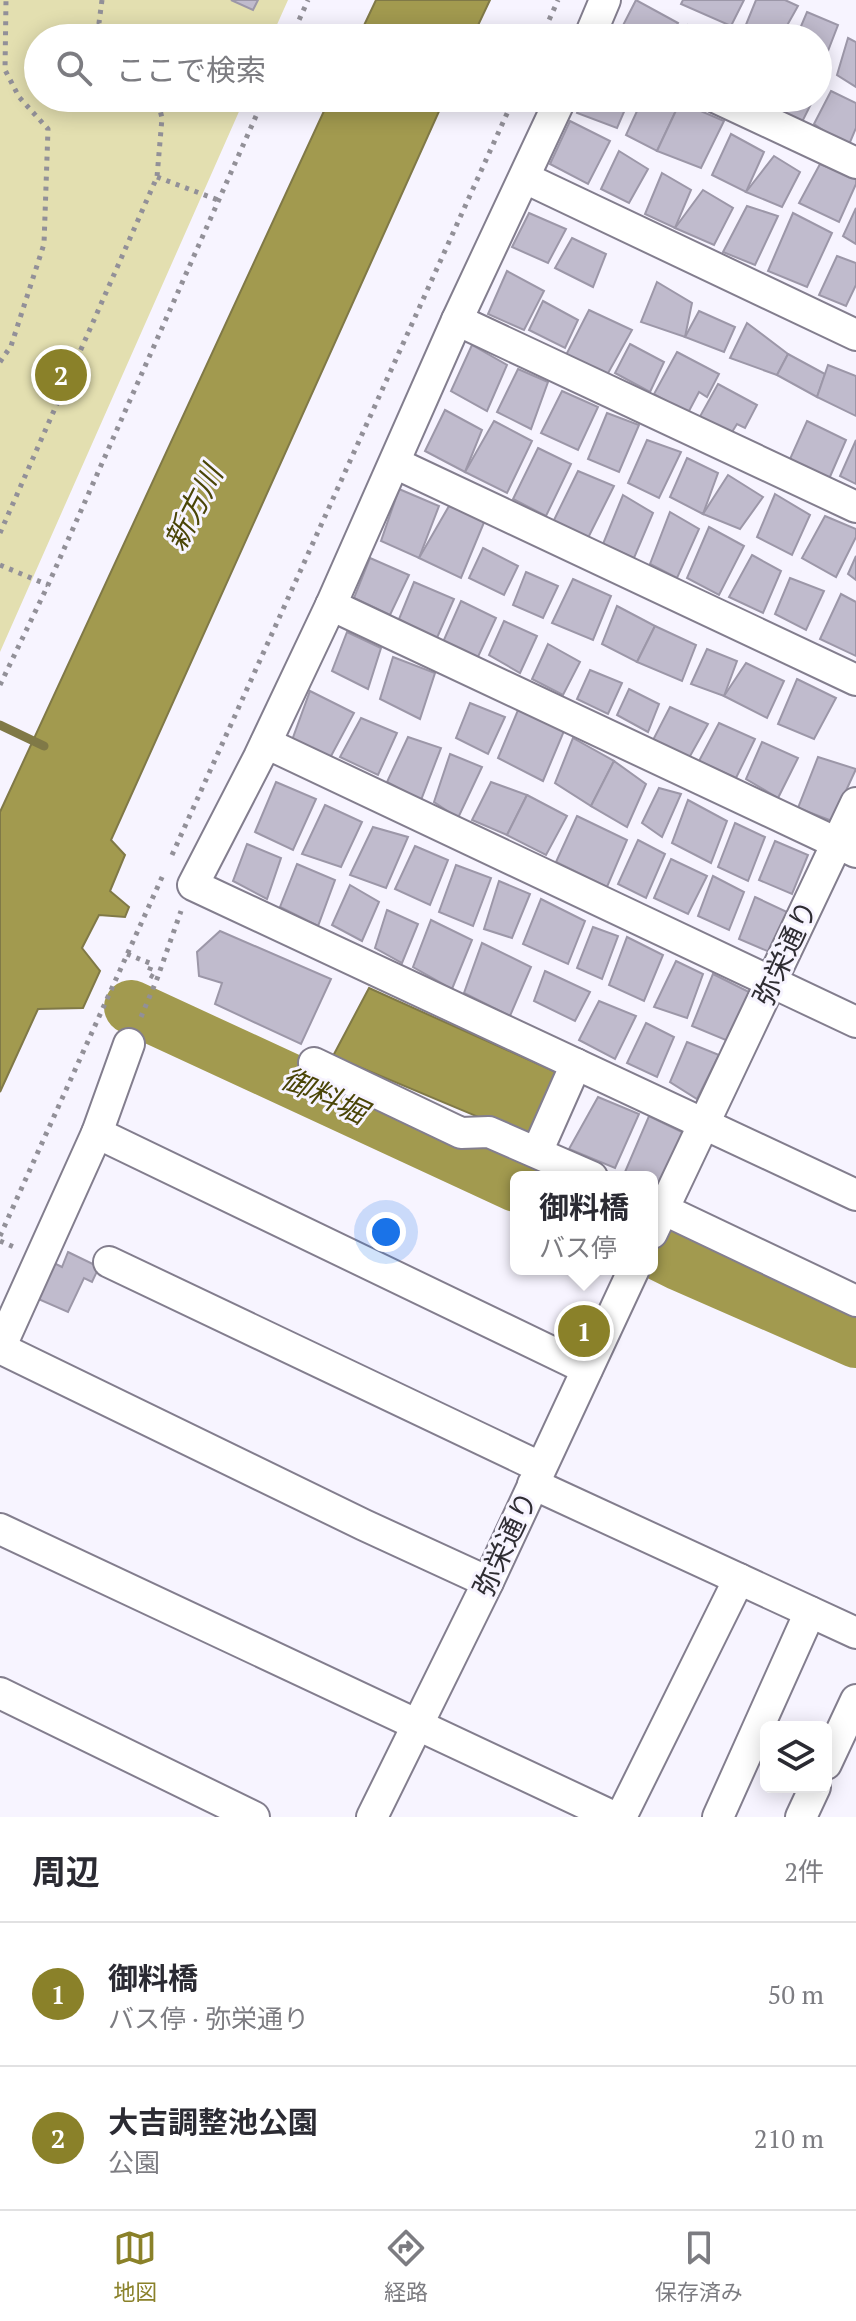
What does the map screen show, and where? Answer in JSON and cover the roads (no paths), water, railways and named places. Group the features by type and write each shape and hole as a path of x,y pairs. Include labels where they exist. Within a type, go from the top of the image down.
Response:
{"street":[{"path":"595,24 605,0"},
{"path":"555,112 457,320 331,605 266,743 193,885 856,1195"},
{"path":"747,112 856,163"},
{"path":"525,178 856,335"},
{"path":"457,320 856,507"},
{"path":"395,463 856,680"},
{"path":"331,605 846,848"},
{"path":"266,743 856,1022"},
{"name":"弥栄通り","path":"658,1213 771,982 846,848 856,803"},
{"path":"132,1037 97,1133 0,1348 488,1582"},
{"path":"314,1063 461,1133 489,1132 579,1171"},
{"path":"537,1152 576,1064"},
{"path":"97,1133 587,1369"},
{"path":"658,1218 856,1301"},
{"path":"109,1262 739,1579 856,1633"},
{"name":"弥栄通り","path":"372,1817 488,1582 631,1275"},
{"path":"0,1529 614,1817"},
{"path":"621,1817 739,1579"},
{"path":"718,1817 810,1612"},
{"path":"0,1693 254,1817"},
{"path":"832,1751 856,1700"},
{"path":"801,1817 812,1793"}],"water":[{"path":"376,0 490,0 479,24 365,24"},
{"name":"新方川","path":"324,112 439,112 111,840 125,855 110,891 129,907 125,917 99,915 82,948 100,971 83,1008 38,1009 0,1092 0,812"},
{"path":"369,988 567,1077 538,1142 333,1056"}],"waterway":[{"path":"0,725 44,746"},
{"name":"御料堀","path":"131,1007 510,1182"},
{"name":"御料堀","path":"658,1253 856,1341"}],"place":[{"name":"大吉調整池公園","path":"61,375"},
{"name":"御料橋","path":"584,1331"}]}
